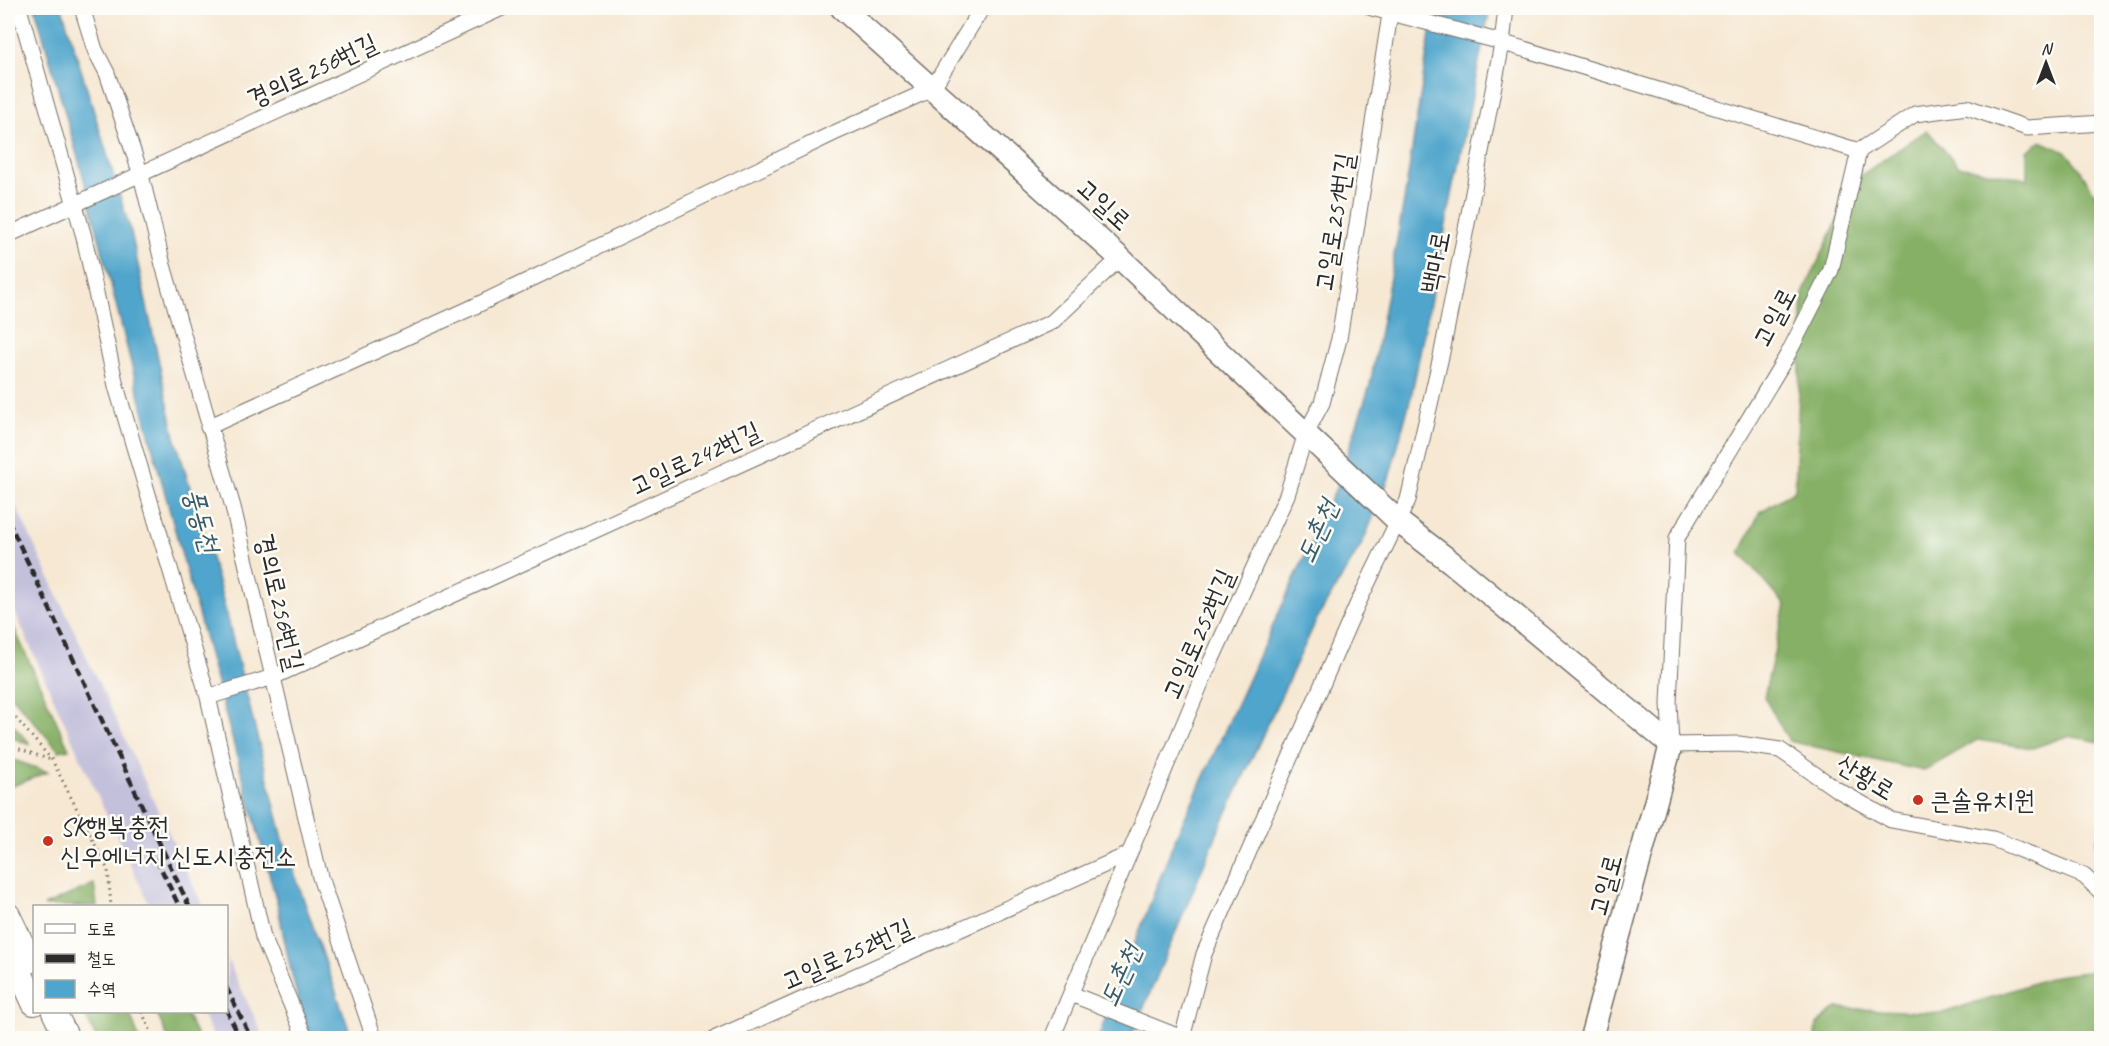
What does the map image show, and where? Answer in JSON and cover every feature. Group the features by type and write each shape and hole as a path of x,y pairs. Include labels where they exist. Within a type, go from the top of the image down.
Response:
{"main road":[{"path":"8,915 33,969"},
{"path":"8,946 33,1001"},
{"path":"40,1013 52,1038"},
{"path":"55,1013 67,1038"}],"street":[{"path":"19,8 81,201 116,386 211,695 263,937 305,1038"},
{"path":"82,8 95,50 107,73 141,175"},
{"name":"경의로256번길","path":"81,201 502,8"},
{"name":"고일로","path":"842,8 1120,258 1323,448 1393,517"},
{"path":"208,427 471,308 832,134 932,89 982,8"},
{"path":"1372,8 1390,10 1410,18 1498,42 1859,151 1915,114 1967,107 2027,128 2102,123"},
{"name":"백마로","path":"1178,1037 1204,954 1357,605 1393,517 1408,500 1442,352 1506,8"},
{"name":"고일로251번길","path":"1306,433 1322,403 1339,339 1376,113 1382,55 1390,10"},
{"name":"고일로","path":"1591,1038 1671,745 1670,703 1677,538 1788,354 1831,270 1859,151"},
{"name":"경의로256번길","path":"141,175 163,265 233,507 267,680 320,877 374,1038"},
{"path":"8,235 81,201"},
{"name":"고일로242번길","path":"211,695 267,680 1052,322 1120,258"},
{"name":"고일로252번길","path":"1052,1038 1201,683 1287,495 1306,433"},
{"path":"1393,517 1451,562 1671,745"},
{"name":"산황로","path":"1671,745 1740,744 1780,750 1836,789 1891,820 1993,839 2084,876 2102,893"},
{"name":"고일로252번길","path":"716,1038 1129,854"},
{"path":"1071,994 1178,1037"}],"path":[{"path":"8,709 52,760 108,870 111,905"},
{"path":"8,745 52,760"},
{"path":"143,1013 154,1038"}],"shaded area":[{"path":"8,489 203,905 150,905 8,597"},
{"path":"228,960 264,1038 214,1038 202,1013 228,1013"}],"green space":[{"path":"1927,130 1958,166 2027,179 2027,151 2041,141 2066,152 2080,169 2101,205 2101,742 2067,736 2033,748 1977,740 1924,771 1789,741 1764,697 1785,605 1740,553 1760,512 1795,490 1803,294 1857,178"},
{"path":"8,615 69,749 59,751 8,692"},
{"path":"8,719 31,745 8,736"},
{"path":"8,758 48,772 8,788"},
{"path":"2101,835 2101,872 2097,868 2097,839"},
{"path":"94,884 97,905 46,905"},
{"path":"2101,970 2101,1038 1816,1038 1817,1024 1837,1008 1943,1013 2055,976"},
{"path":"84,1013 129,1013 139,1038 96,1038"},
{"path":"156,1013 186,1013 198,1038 168,1038"}],"water":[{"path":"35,8 62,8 131,232 175,437 219,585 284,843 352,1038 310,1038 305,1022 291,973 278,906 155,457 84,179"},
{"name":"도촌천","path":"1434,8 1490,8 1411,397 1389,478 1363,542 1317,619 1220,827 1131,1038 1098,1038 1175,839 1336,488 1370,385 1403,207"}],"railway":[{"path":"8,520 189,905"},
{"path":"156,858 179,905"},
{"path":"228,991 251,1038"},
{"path":"228,1013 240,1038"}],"place":[{"name":"큰솔유치원","path":"1918,800"},
{"name":"SK행복충전 신우에너지 신도시충전소","path":"48,841"}],"water label":[{"name":"풍동천","path":"202,520"}]}
